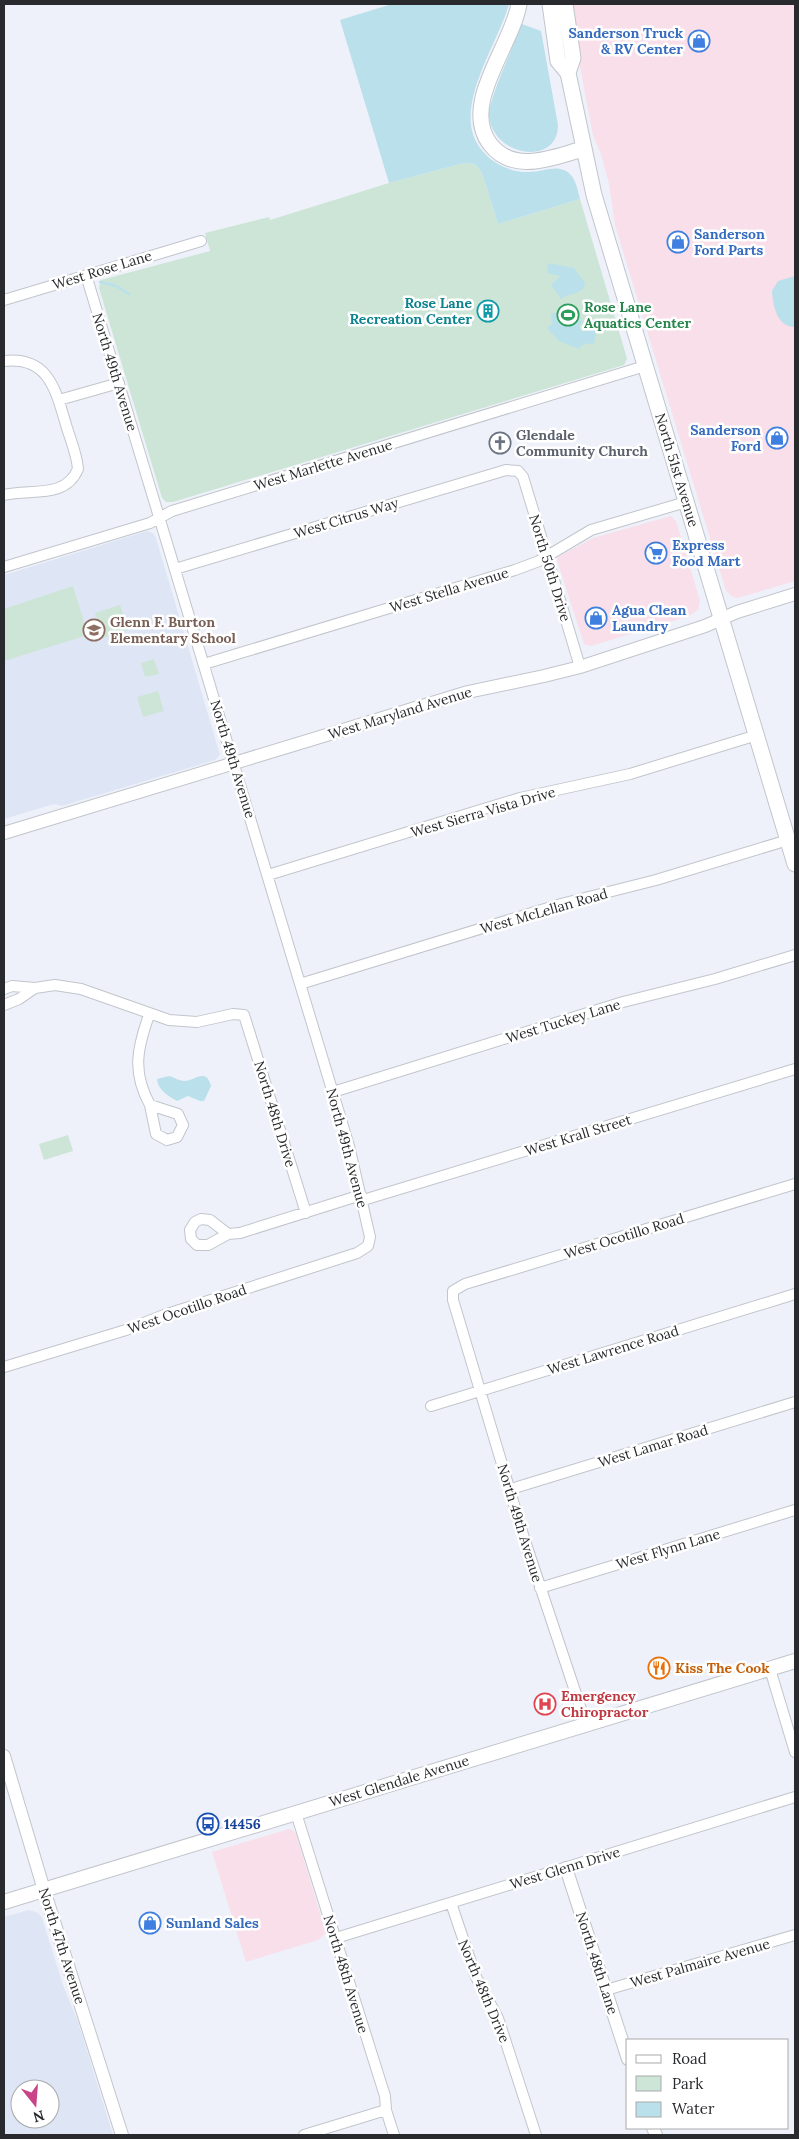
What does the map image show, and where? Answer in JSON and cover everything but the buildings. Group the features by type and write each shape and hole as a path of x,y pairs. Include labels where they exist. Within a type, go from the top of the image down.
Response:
{"main road":[{"path":"520,4 481,102 480,118 482,131 499,153 517,161 536,161 583,149"},
{"name":"North 51st Avenue","path":"550,4 558,61 568,73 594,195 795,864"},
{"name":"North 51st Avenue","path":"565,4 573,58 568,73"},
{"name":"West Glendale Avenue","path":"4,1902 795,1661"}],"street":[{"name":"West Rose Lane","path":"4,300 200,241"},
{"name":"North 49th Avenue","path":"86,274 333,1092 370,1237 368,1246"},
{"path":"4,361 14,360 31,363 47,376 59,400 78,469 75,477 67,484 41,493 17,491 4,495"},
{"name":"West Marlette Avenue","path":"4,567 159,518 172,511 645,366"},
{"path":"59,400 119,383"},
{"name":"West Citrus Way","path":"175,569 506,470 518,471"},
{"name":"North 50th Drive","path":"518,471 522,477 547,556 580,667"},
{"name":"West Stella Avenue","path":"204,664 515,570 547,556 591,530 686,502"},
{"name":"West Maryland Avenue","path":"4,833 468,692 580,667 721,619 736,612 795,594"},
{"name":"West Sierra Vista Drive","path":"268,875 520,798 630,774 757,735"},
{"name":"West McLellan Road","path":"300,984 561,904 656,880 788,840"},
{"name":"West Tuckey Lane","path":"333,1092 623,1002 715,979 795,954"},
{"path":"4,990 12,986 35,988 55,985 81,989 149,1014 140,1042 137,1068 140,1084 150,1105"},
{"path":"4,1005 35,988"},
{"name":"North 48th Drive","path":"149,1014 189,1023 233,1014 244,1015 306,1213"},
{"name":"West Krall Street","path":"228,1234 240,1233 361,1198 795,1069"},
{"name":"West Ocotillo Road","path":"454,1291 465,1284 795,1184"},
{"name":"West Ocotillo Road","path":"4,1367 126,1330 164,1314 301,1272 357,1253 368,1246"},
{"name":"North 49th Avenue","path":"454,1291 453,1300 511,1489 524,1538 586,1724"},
{"name":"West Lawrence Road","path":"431,1406 795,1294"},
{"name":"West Lamar Road","path":"511,1489 795,1402"},
{"name":"West Flynn Lane","path":"540,1588 795,1510"},
{"path":"770,1669 795,1752"},
{"name":"North 47th Avenue","path":"4,1756 44,1890 122,2135"},
{"name":"West Glenn Drive","path":"336,1938 795,1797"},
{"name":"North 48th Avenue","path":"296,1813 385,2096 386,2110 394,2135"},
{"name":"North 48th Lane","path":"566,1868 626,2053"},
{"name":"North 48th Drive","path":"451,1903 476,1977 498,2018 536,2135"},
{"name":"West Palmaire Avenue","path":"606,1990 795,1935"},
{"path":"304,2135 386,2110"}],"shaded area":[{"path":"571,4 795,4 795,581 738,598 733,597 726,591 615,225 609,184 601,154 593,135 578,56"},
{"path":"671,516 676,521 700,601 698,610 689,616 591,646 584,644 557,560 558,557 593,538"},
{"name":"Glenn F. Burton Elementary School","path":"147,531 153,533 156,538 220,755 215,760 62,806 54,804 4,819 4,575"},
{"path":"289,1829 296,1834 326,1933 318,1940 246,1962 212,1852"},
{"path":"29,1910 38,1913 42,1918 63,1985 78,2022 113,2135 4,2135 4,1917"}],"green space":[{"path":"464,163 475,164 482,173 498,224 580,199 626,355 627,359 624,365 173,502 166,502 162,498 99,288 101,280 210,251 205,233 269,217 270,220 389,183"},
{"path":"73,586 88,635 4,661 4,609"},
{"path":"120,605 128,630 103,638 95,613"},
{"path":"154,659 159,674 145,677 141,663"},
{"path":"158,691 164,711 143,717 137,697"},
{"path":"68,1135 73,1151 44,1160 39,1144"}],"water":[{"path":"392,4 509,4 474,94 471,112 472,129 478,145 488,157 500,165 522,172 561,169 570,174 574,179 580,199 498,224 482,173 475,164 464,163 389,183 340,20"},
{"path":"522,24 541,31 558,125 555,138 548,147 537,151 525,152 512,148 501,140 493,129 489,115 493,96"},
{"path":"548,263 574,268 585,283 584,288 561,299 551,285 560,276 547,273"},
{"path":"795,276 795,327 789,326 780,320 773,303 772,291 778,281"},
{"path":"561,311 571,317 574,315 580,316 582,322 579,327 582,331 589,331 589,328 597,329 594,344 586,344 579,349 559,341 547,328 552,324 551,314"},
{"path":"169,1076 184,1081 203,1076 209,1080 211,1086 204,1101 188,1096 177,1101 164,1092 158,1083 157,1079"}],"waterway":[{"path":"100,282 116,286 129,294"}],"place":[{"name":"Sanderson Truck & RV Center","path":"699,41"},
{"name":"Sanderson Ford Parts","path":"678,242"},
{"name":"Rose Lane Recreation Center","path":"488,311"},
{"name":"Rose Lane Aquatics Center","path":"568,315"},
{"name":"Sanderson Ford","path":"777,438"},
{"name":"Glendale Community Church","path":"500,443"},
{"name":"Express Food Mart","path":"656,553"},
{"name":"Agua Clean Laundry","path":"596,618"},
{"name":"Glenn F. Burton Elementary School","path":"94,630"},
{"name":"Kiss The Cook","path":"659,1668"},
{"name":"Emergency Chiropractor","path":"545,1704"},
{"name":"14456","path":"208,1824"},
{"name":"Sunland Sales","path":"150,1923"}]}
